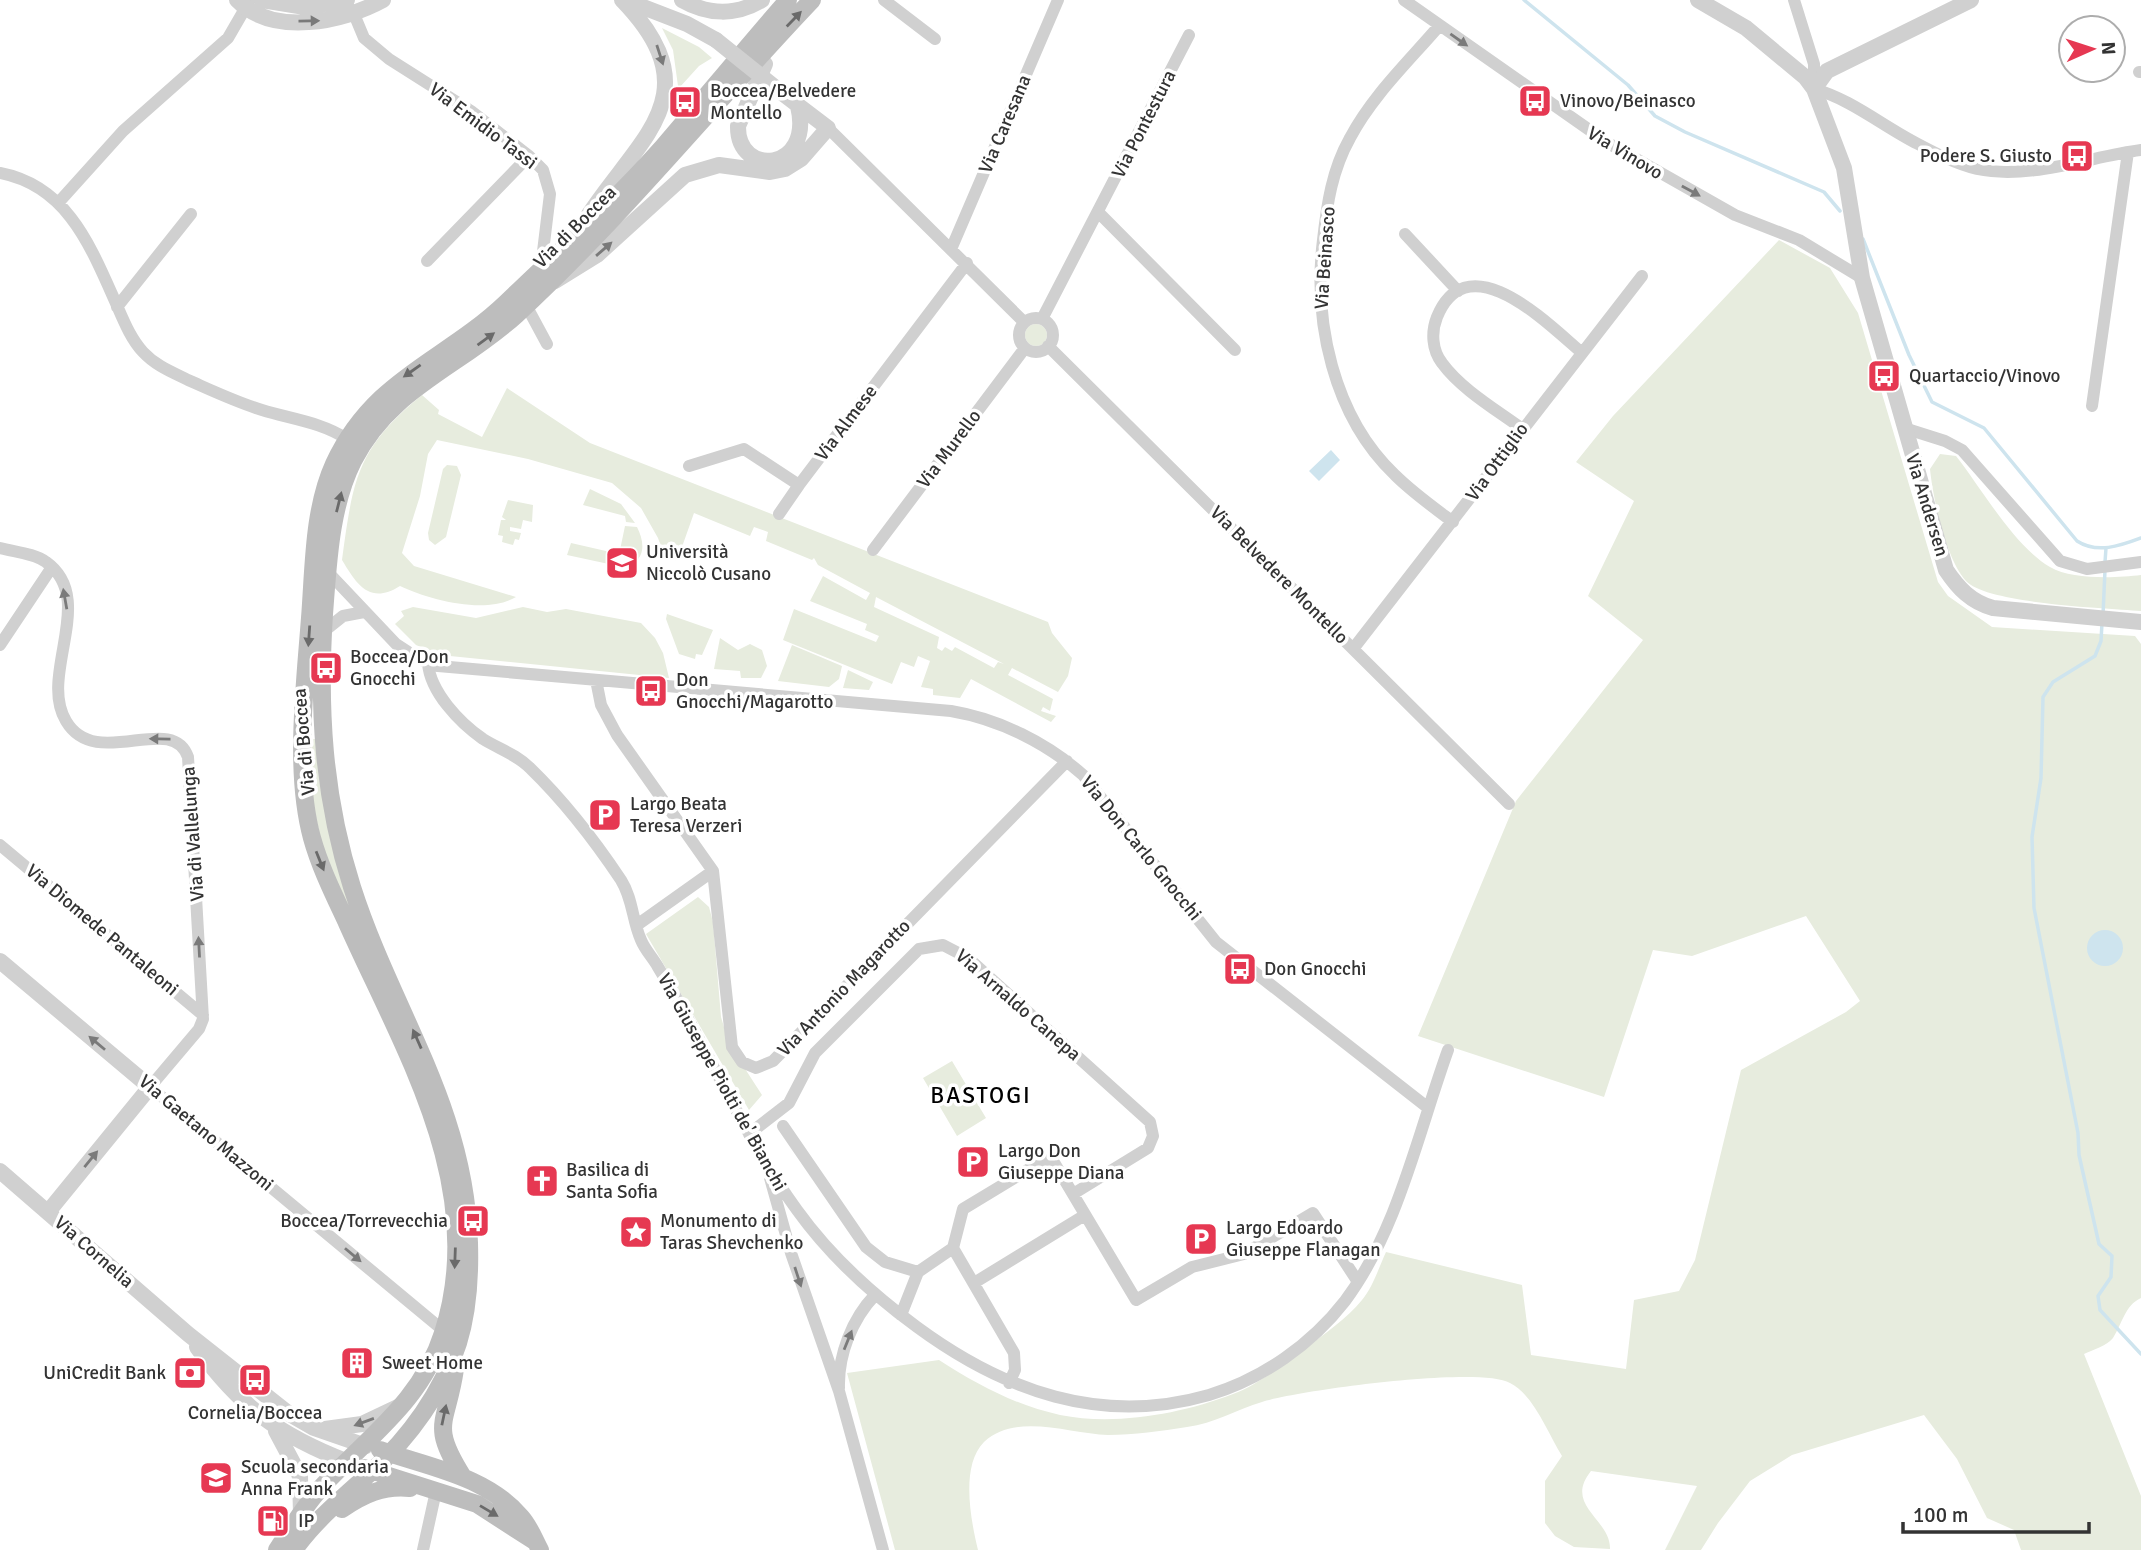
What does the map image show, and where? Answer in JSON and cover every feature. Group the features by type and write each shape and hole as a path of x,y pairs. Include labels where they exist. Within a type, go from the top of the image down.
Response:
{"main road":[{"name":"Via di Boccea","path":"277,1550 305,1522 390,1454 432,1398 458,1342 470,1264 468,1218 460,1164 436,1082 363,917 338,837 322,736 321,569 345,482 374,427 401,398 492,335 526,305 577,233 662,148 788,0"},
{"name":"Via di Boccea","path":"294,1550 305,1522 348,1462 406,1404 429,1368 444,1331 452,1296 456,1251 453,1206 441,1142 419,1077 320,862 306,814 305,692 321,569 326,486 347,439 370,407 397,382 544,277 663,167 812,0"},
{"path":"458,1342 442,1434 445,1447 463,1478"},
{"path":"366,1446 463,1478 494,1493 511,1506 526,1523 538,1546"},
{"path":"348,1462 484,1507 538,1546"},
{"path":"305,1522 380,1489 404,1487 436,1491"}],"street":[{"path":"262,0 305,7 350,7 383,0"},
{"path":"623,0 647,5 716,40 828,128 952,247 1024,322"},
{"path":"577,233 650,135 663,99 664,72 658,47 645,26 623,0"},
{"path":"682,0 705,10 729,12 762,0"},
{"path":"884,0 935,39"},
{"name":"Via Caresana","path":"952,247 1058,0"},
{"name":"Via Vinovo","path":"1404,0 1583,128 1629,156 1735,215 1799,240 1862,278"},
{"path":"1698,0 1723,7 1814,89 1834,96 1916,144 1979,169 2008,171 2042,168 2134,151 2092,406"},
{"path":"1794,0 1814,64 1814,89"},
{"path":"1814,89 1827,71 1971,0"},
{"path":"59,202 129,125 228,38 244,2 267,17 292,21 320,21 350,7"},
{"name":"Via Emidio Tassi","path":"350,7 364,38 389,59 471,111 543,170 549,185 544,277"},
{"name":"Via Beinasco","path":"1439,26 1372,103 1343,151 1326,213 1319,301 1324,343 1331,366 1365,437 1393,474 1452,522"},
{"name":"Via Pontestura","path":"1042,319 1099,214 1189,35"},
{"path":"776,38 738,126 746,151 757,159 771,160 791,151 802,128 798,106"},
{"name":"Via Andersen","path":"1814,89 1844,168 1862,278 1946,570 1963,591 1981,604 2000,609 2141,622"},
{"path":"544,277 597,255 685,176 719,165 770,172 785,169 801,159 828,128"},
{"path":"427,261 529,156"},
{"path":"0,173 16,176 59,202 78,224 135,342 162,367 232,400 320,425 347,439"},
{"path":"117,307 191,214"},
{"path":"1099,214 1235,350"},
{"path":"1405,234 1458,292"},
{"name":"Via Almese","path":"779,514 967,263"},
{"name":"Via Ottiglio","path":"1353,649 1521,428 1642,275"},
{"path":"1521,428 1451,373 1437,356 1433,336 1436,319 1445,303 1458,292 1478,287 1508,294 1581,352"},
{"path":"526,305 547,344"},
{"path":"1033,318 1042,319 1052,331 1048,346 1034,351 1025,348 1019,338 1024,322 1033,318"},
{"name":"Via Belvedere Montello","path":"1048,346 1509,804"},
{"name":"Via Murello","path":"873,550 1025,348"},
{"path":"1904,428 1945,441 1962,450 2060,561 2079,568 2141,562"},
{"path":"689,466 744,449 799,485"},
{"path":"0,548 39,558 52,567 0,645"},
{"name":"Via di Vallelunga","path":"52,567 63,585 67,606 59,691 61,709 68,725 87,740 106,744 171,739 181,745 187,754 203,1015"},
{"name":"Via Don Carlo Gnocchi","path":"321,569 396,644 428,663 453,668 958,712 1011,730 1067,761 1087,778 1216,942 1427,1107"},
{"path":"323,632 342,616 364,612"},
{"name":"Via Giuseppe Piolti de' Bianchi","path":"428,663 429,674 452,710 483,739 526,764 565,806 623,884 632,903 643,945 693,1028 766,1164 808,1226 875,1295 955,1354 1009,1382 1050,1398 1107,1407 1158,1406 1196,1398 1245,1382 1287,1356 1326,1323 1358,1282 1382,1236 1448,1050"},
{"name":"Via Antonio Magarotto","path":"596,680 603,709 617,735 713,871 732,1047 744,1063 756,1068 764,1067 1067,761"},
{"name":"Via Diomede Pantaleoni","path":"0,845 203,1015"},
{"path":"637,925 713,871"},
{"name":"Via Arnaldo Canepa","path":"749,1134 785,1107 815,1053 919,949 943,945 968,958 1150,1122 1153,1136 1148,1148 1073,1194"},
{"name":"Via Gaetano Mazzoni","path":"0,961 444,1331"},
{"path":"48,1212 199,1029 203,1015"},
{"path":"783,1126 866,1247 884,1262 918,1272"},
{"path":"901,1315 918,1272 953,1248 963,1209 1044,1160 1055,1164 1136,1300 1192,1267 1244,1254 1314,1213 1358,1282"},
{"path":"766,1164 790,1253 839,1391 883,1550"},
{"name":"Via Cornelia","path":"0,1171 188,1334 288,1413 320,1430 366,1446"},
{"path":"974,1283 1085,1215"},
{"path":"953,1248 1015,1356 1015,1370 1009,1382"},
{"path":"839,1391 840,1366 845,1346 860,1314 875,1295"},
{"name":"Via Cornelia","path":"188,1334 226,1383 275,1429 348,1462"},
{"path":"320,1430 362,1424 406,1404"},
{"path":"275,1429 300,1476 305,1522"},
{"path":"423,1550 436,1491"}],"shaded area":[{"path":"662,28 699,47 712,58 699,66 680,87 673,50"},
{"path":"1779,240 1830,268 1858,313 1938,582 1948,596 1992,627 2135,636 2141,644 2141,1298 2127,1310 2110,1341 2084,1354 2141,1496 2141,1550 2021,1550 2014,1530 1987,1518 1957,1459 1924,1415 1792,1455 1750,1481 1701,1550 1665,1550 1697,1486 1591,1471 1584,1483 1582,1494 1590,1512 1604,1529 1610,1549 1574,1547 1555,1536 1545,1523 1545,1481 1562,1456 1540,1416 1526,1396 1510,1383 1492,1378 1464,1377 1349,1386 1283,1397 1197,1425 1148,1432 1108,1435 1044,1427 1012,1428 997,1433 984,1442 972,1465 969,1494 978,1550 895,1550 847,1373 939,1360 997,1393 1060,1415 1103,1419 1170,1412 1243,1390 1328,1331 1362,1300 1386,1252 1522,1285 1531,1355 1626,1369 1634,1300 1679,1291 1695,1260 1741,1070 1846,1012 1860,1001 1806,916 1692,956 1653,950 1604,1097 1418,1036 1516,801 1643,640 1588,596 1634,501 1576,462 1613,416"},
{"path":"1036,324 1044,327 1047,335 1044,343 1036,346 1028,343 1025,335 1028,327"},
{"path":"507,388 590,443 1048,622 1052,633 1072,658 1068,676 1058,692 1012,668 1008,675 1053,699 1050,711 1043,707 1041,711 1056,716 1051,722 971,679 960,698 933,695 933,689 921,687 930,661 918,656 914,667 901,662 892,684 783,640 794,609 876,642 879,636 865,630 867,624 810,601 823,576 866,600 870,593 818,565 814,558 812,560 766,541 768,532 754,527 750,536 694,513 677,561 664,555 641,508 612,483 528,459 437,440 428,454 420,496 402,553 414,566 516,597 489,605 474,605 442,600 400,586 380,593 365,590 342,560 350,508 361,468 383,432 422,395 439,410 438,414 482,437","holes":["876,597 1004,664 998,662 994,668 955,647 952,651 945,647 942,651 937,648 939,637 874,607"]},
{"path":"1940,454 1956,456 2011,531 2037,558 2050,567 2082,576 2141,575 2141,611 2022,600 1978,589 1966,581 1952,558 1934,496 1930,469"},
{"path":"447,465 457,466 461,475 446,537 435,545 429,540 428,533 443,469"},
{"path":"590,489 621,504 635,523 626,522 625,516 583,505"},
{"path":"508,500 533,505 532,522 523,520 521,529 510,527 510,531 521,533 519,540 515,539 513,545 502,542 503,536 498,535 501,520 506,520 502,517"},
{"path":"625,526 637,527 641,536 642,550 635,562 620,550"},
{"path":"571,543 619,554 632,565 618,566 567,555"},
{"path":"413,607 476,618 523,607 547,612 566,609 641,623 655,638 663,653 669,678 440,655 416,645 395,624 404,616 401,611"},
{"path":"667,614 713,630 702,655 696,654 695,659 679,654 666,619"},
{"path":"720,638 738,650 750,644 762,650 767,666 761,678 741,678 740,671 714,669"},
{"path":"792,645 842,666 839,679 829,687 778,681"},
{"path":"848,670 873,682 869,690 843,688"},
{"path":"311,739 316,739 323,794 334,845 367,947 325,858 313,804"},
{"path":"698,897 709,907 713,922 721,1017 729,1044 762,1095 749,1110 646,934"},
{"path":"952,1061 986,1118 957,1136 923,1078"}],"water":[{"path":"1331,450 1340,460 1319,481 1309,471"},
{"path":"2105,930 2118,935 2123,948 2118,961 2105,966 2092,961 2087,948 2092,935"}],"waterway":[{"path":"1524,0 1628,85 1655,116 1685,132 1824,192 1840,211"},
{"path":"1863,239 1909,355 1932,402 1984,428 2077,541 2101,548 2141,538"},
{"path":"2105,562 2106,548"},
{"path":"2103,615 2105,570"},
{"path":"2102,623 2101,641 2095,656 2053,682 2043,697 2041,778 2032,837 2034,908 2078,1133 2079,1155 2099,1244 2112,1256 2111,1277 2098,1296 2100,1310 2141,1354"}],"place":[{"name":"Vinovo/Beinasco","path":"1535,101"},
{"name":"Boccea/Belvedere Montello","path":"685,102"},
{"name":"Podere S. Giusto","path":"2077,156"},
{"name":"Quartaccio/Vinovo","path":"1884,376"},
{"name":"Università Niccolò Cusano","path":"622,563"},
{"name":"Boccea/Don Gnocchi","path":"326,668"},
{"name":"Don Gnocchi/Magarotto","path":"651,691"},
{"name":"Largo Beata Teresa Verzeri","path":"605,815"},
{"name":"Don Gnocchi","path":"1240,969"},
{"name":"Largo Don Giuseppe Diana","path":"973,1162"},
{"name":"Basilica di Santa Sofia","path":"542,1181"},
{"name":"Boccea/Torrevecchia","path":"473,1221"},
{"name":"Monumento di Taras Shevchenko","path":"636,1232"},
{"name":"Largo Edoardo Giuseppe Flanagan","path":"1201,1239"},
{"name":"Sweet Home","path":"357,1363"},
{"name":"UniCredit Bank","path":"190,1373"},
{"name":"Cornelia/Boccea","path":"255,1380"},
{"name":"Scuola secondaria Anna Frank","path":"216,1478"},
{"name":"IP","path":"273,1521"}],"district":[{"name":"BASTOGI","path":"981,1095"}]}
